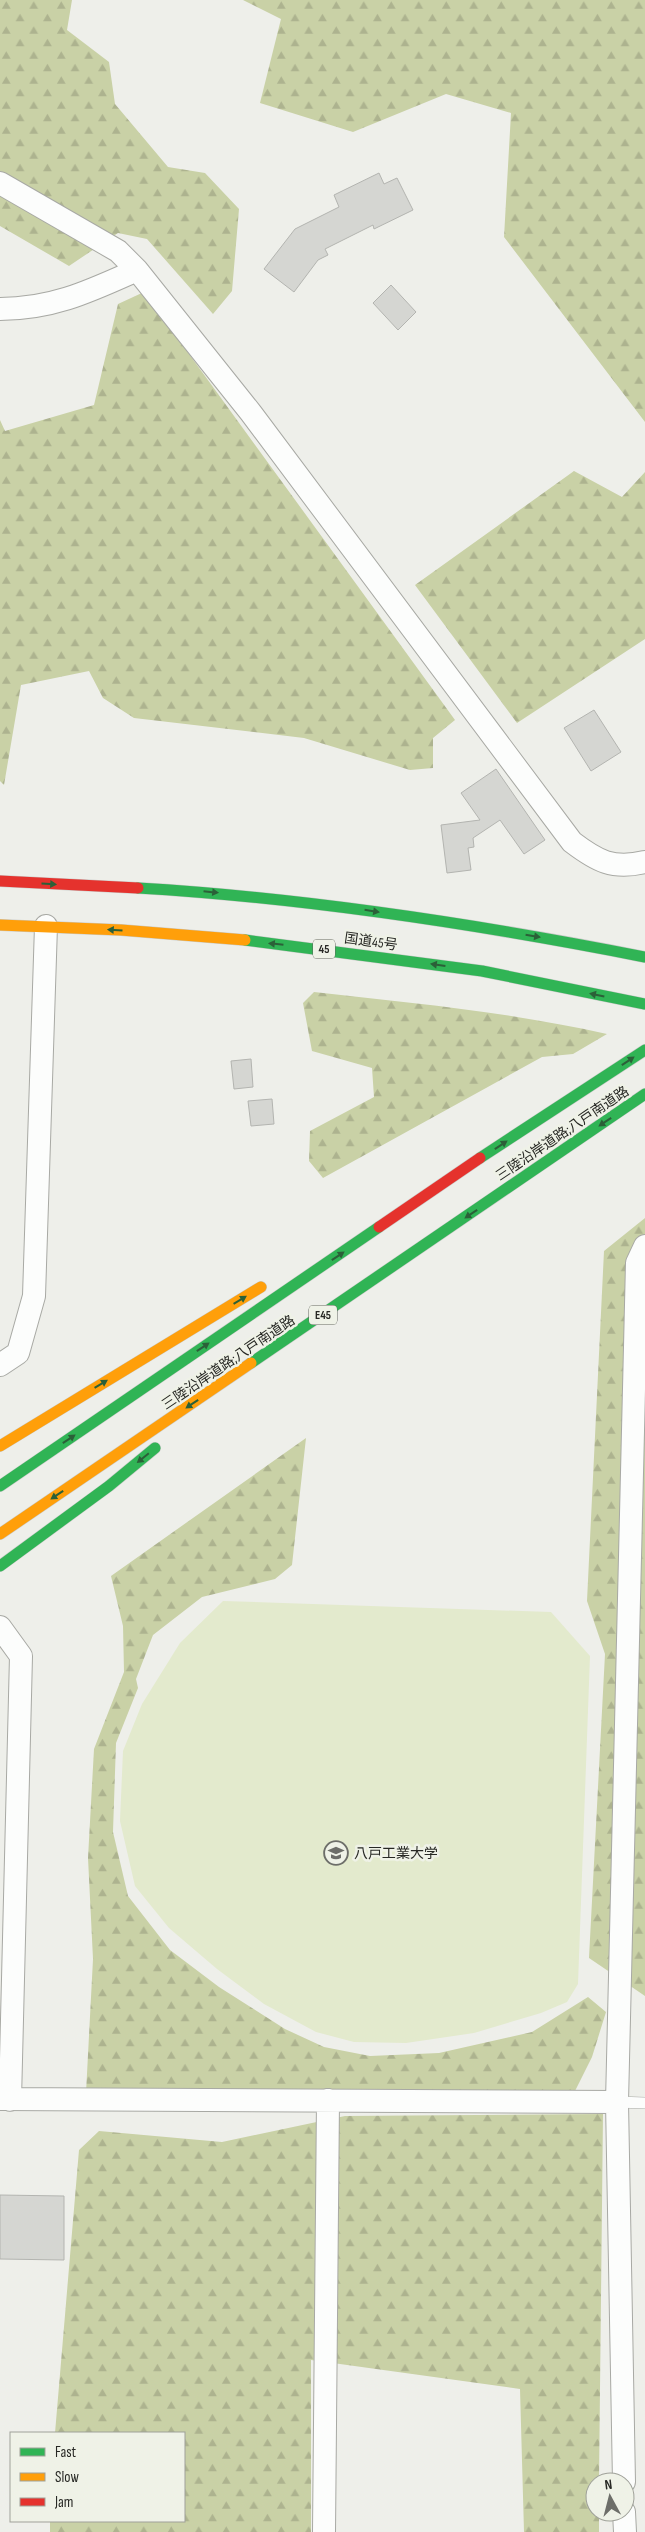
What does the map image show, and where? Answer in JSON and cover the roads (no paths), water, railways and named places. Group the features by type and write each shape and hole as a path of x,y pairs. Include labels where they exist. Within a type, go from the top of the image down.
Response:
{"highway":[{"path":"0,881 205,891 356,909 563,940 645,957"},
{"name":"国道45号","path":"0,925 173,934 310,947 483,971 645,1004"},
{"name":"三陸沿岸道路;八戸南道路","path":"0,1486 485,1155 645,1050"},
{"name":"三陸沿岸道路;八戸南道路","path":"0,1534 645,1094"},
{"path":"325,1249 485,1155"},
{"path":"0,1446 274,1279"},
{"path":"192,1418 289,1338"},
{"path":"0,1566 109,1486 162,1443"}],"street":[{"path":"0,183 118,250 137,270 251,413 572,842 594,859 614,865 645,862"},
{"path":"0,309 26,309 81,296 137,270"},
{"path":"0,1364 18,1353 34,1296 46,926"},
{"path":"624,2472 617,2102 638,1263 645,1246"},
{"path":"0,1627 20,1656 5,2100 617,2102"},
{"path":"324,2532 328,2100"}],"lane":[{"path":"617,2102 645,2103"}],"place":[{"name":"八戸工業大学","path":"336,1853"}]}
